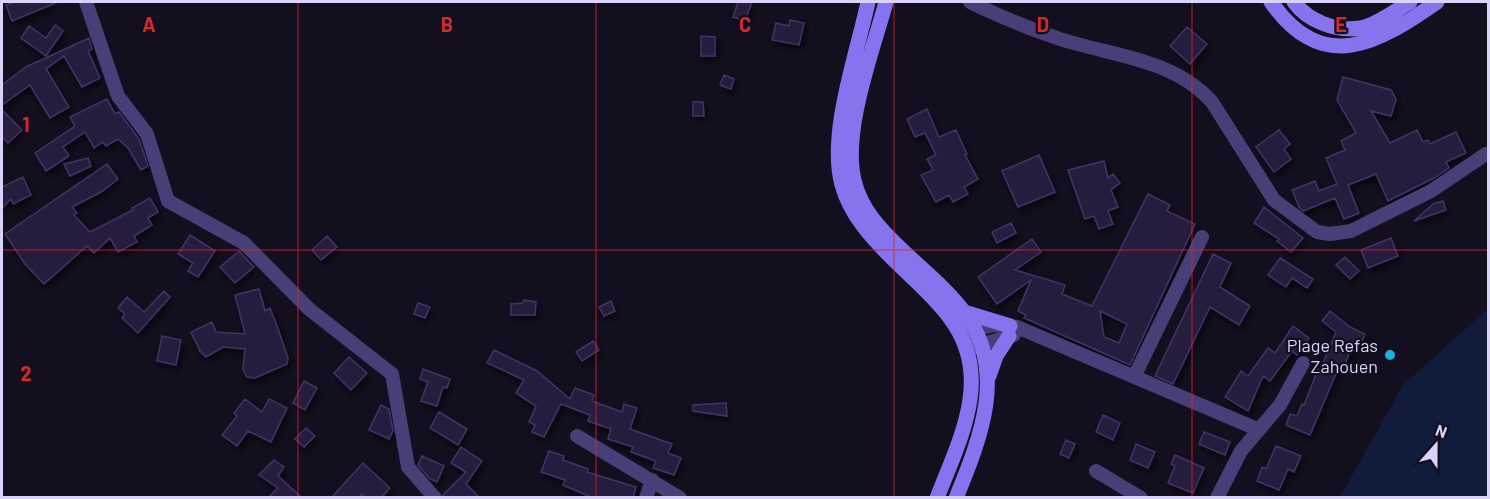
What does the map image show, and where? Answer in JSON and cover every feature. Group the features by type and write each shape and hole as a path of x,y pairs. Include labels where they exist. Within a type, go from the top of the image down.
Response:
{"main road":[{"path":"868,2 839,138 842,183 853,211 870,236 967,331"},
{"path":"886,2 870,58 852,137 854,180 864,207 877,224 964,312 1010,331 996,356 989,379 985,416 956,498"},
{"path":"1271,2 1290,24 1305,35 1342,46 1384,36 1437,2"},
{"path":"1294,2 1308,16 1322,24 1362,28 1410,2"},
{"path":"964,312 967,331 989,379"},
{"path":"937,498 970,412 974,347"}],"street":[{"path":"86,2 118,96 147,134 168,201 244,243 309,309 392,374 408,467 435,498"},
{"path":"968,2 1059,38 1171,69 1202,91 1212,102 1274,200 1317,232 1330,234 1351,231 1431,191 1486,154"},
{"path":"1134,377 1202,237"},
{"path":"967,331 1010,331 1034,334 1257,429"},
{"path":"974,347 1010,331"},
{"path":"1217,498 1240,451 1280,405 1303,363"},
{"path":"577,436 680,498"},
{"path":"1096,471 1141,498"},
{"path":"645,498 652,480"}],"water":[{"path":"1488,309 1488,497 1340,497 1403,385"}],"building":[{"path":"14,2 58,2 12,21 6,5"},
{"path":"738,2 752,2 745,21 733,17"},
{"path":"790,20 804,23 799,45 772,40 776,23 789,26"},
{"path":"55,25 63,31 46,56 21,38 29,26 46,38"},
{"path":"1187,27 1207,44 1190,64 1170,46"},
{"path":"701,36 715,37 715,56 701,56"},
{"path":"89,38 92,49 88,51 100,78 82,87 64,56 46,69 69,107 50,118 30,85 2,105 2,85 26,67"},
{"path":"724,75 734,79 731,89 720,85"},
{"path":"1343,77 1391,90 1396,99 1391,116 1371,111 1390,143 1417,130 1423,142 1428,140 1430,144 1456,132 1466,153 1446,162 1449,168 1434,178 1388,201 1376,174 1348,185 1359,213 1344,219 1335,198 1303,211 1292,190 1315,181 1319,191 1337,184 1326,158 1345,150 1341,141 1356,133 1337,100"},
{"path":"107,99 115,114 119,112 139,139 148,166 141,170 128,148 118,139 106,146 103,142 94,148 85,132 63,147 69,156 46,171 35,153 75,126 70,117"},
{"path":"693,102 703,102 704,116 693,116"},
{"path":"927,109 939,137 956,130 967,154 965,155 978,179 964,187 968,194 953,202 949,195 936,202 921,175 933,170 927,159 936,155 925,133 915,137 907,119"},
{"path":"2,110 22,130 8,143 2,137"},
{"path":"1279,130 1290,144 1284,149 1291,159 1274,172 1256,147"},
{"path":"1039,155 1055,192 1018,207 1002,171"},
{"path":"88,158 91,166 70,176 64,164"},
{"path":"1104,161 1108,178 1113,174 1120,183 1111,190 1118,207 1108,211 1113,224 1099,229 1094,216 1085,219 1068,170"},
{"path":"107,164 118,179 101,192 72,207 77,213 74,215 90,232 133,210 132,208 150,198 158,212 148,218 152,225 134,236 137,242 118,252 110,238 94,253 87,246 44,284 25,264 5,234"},
{"path":"23,177 31,195 13,204 11,199 2,208 2,187"},
{"path":"1148,194 1170,205 1167,211 1195,224 1130,365 1024,318 1026,315 1018,311 1031,280 997,304 978,277 1032,239 1041,252 1015,270 1065,285 1062,294 1092,306","holes":["1100,311 1127,324 1119,343 1104,337"]},
{"path":"1443,201 1446,210 1414,221 1433,204"},
{"path":"1264,207 1303,238 1291,252 1277,241 1279,239 1254,223"},
{"path":"1011,223 1016,233 997,243 992,232"},
{"path":"190,235 215,251 198,277 188,271 193,263 178,254"},
{"path":"327,236 337,247 321,260 312,250"},
{"path":"1391,238 1398,256 1368,268 1361,250"},
{"path":"239,251 254,267 235,283 220,267"},
{"path":"1213,254 1231,263 1220,287 1250,306 1239,325 1210,307 1173,384 1155,376"},
{"path":"1345,257 1359,271 1350,279 1336,265"},
{"path":"1280,258 1313,279 1307,288 1292,278 1286,287 1268,275"},
{"path":"259,289 265,311 270,308 288,358 287,364 255,378 247,377 243,369 245,349 223,347 206,357 200,351 191,332 212,322 216,332 245,334 235,295"},
{"path":"164,291 170,297 138,333 122,318 125,314 118,308 127,297 144,312"},
{"path":"524,300 536,302 535,315 511,315 511,304 523,303"},
{"path":"611,301 615,311 604,316 599,307"},
{"path":"418,303 430,307 425,318 414,314"},
{"path":"1330,311 1350,327 1365,334 1359,348 1353,345 1342,371 1338,369 1310,435 1286,425 1290,414 1297,416 1302,404 1304,405 1336,332 1322,321"},
{"path":"1293,326 1309,338 1297,355 1292,351 1270,381 1263,376 1248,411 1225,397 1241,371 1248,376 1268,348 1275,353"},
{"path":"162,336 181,340 176,365 157,361"},
{"path":"593,341 599,350 582,361 576,352"},
{"path":"494,350 537,371 570,399 575,388 594,395 592,401 622,412 624,404 637,408 630,429 672,444 668,453 681,458 674,475 653,468 656,461 631,452 633,447 608,439 611,429 588,421 590,415 561,404 544,437 532,432 535,425 529,422 536,406 516,393 524,380 487,363"},
{"path":"349,357 367,373 351,390 334,373"},
{"path":"423,369 450,379 447,388 443,387 437,406 421,401 428,382 420,379"},
{"path":"304,381 317,388 305,410 293,403"},
{"path":"245,399 262,412 269,399 287,408 271,442 248,431 237,446 222,435 237,416 234,413"},
{"path":"726,403 727,416 693,411 693,405"},
{"path":"381,405 389,409 393,431 389,439 369,430"},
{"path":"439,412 467,429 458,445 430,428"},
{"path":"1103,415 1120,423 1113,440 1096,432"},
{"path":"306,428 315,436 304,447 295,439"},
{"path":"1204,432 1230,442 1225,455 1199,444"},
{"path":"1066,440 1075,444 1069,458 1060,454"},
{"path":"1136,444 1155,452 1148,468 1130,460"},
{"path":"1276,446 1301,456 1294,472 1288,469 1279,490 1257,481 1262,467 1266,469"},
{"path":"461,447 482,461 466,484 480,498 444,498 443,495 466,472 451,463"},
{"path":"549,451 564,456 563,460 588,469 587,472 636,487 633,498 593,498 563,485 565,480 541,472"},
{"path":"1175,455 1204,468 1193,493 1168,483 1175,466 1171,464"},
{"path":"422,456 444,466 437,482 430,479 418,465"},
{"path":"274,460 284,467 278,476 300,496 299,498 268,498 278,488 259,475"},
{"path":"363,463 390,488 381,498 367,498 362,494 359,498 331,498"}],"place":[{"name":"Plage Refas Zahouen","path":"1390,355"}]}
